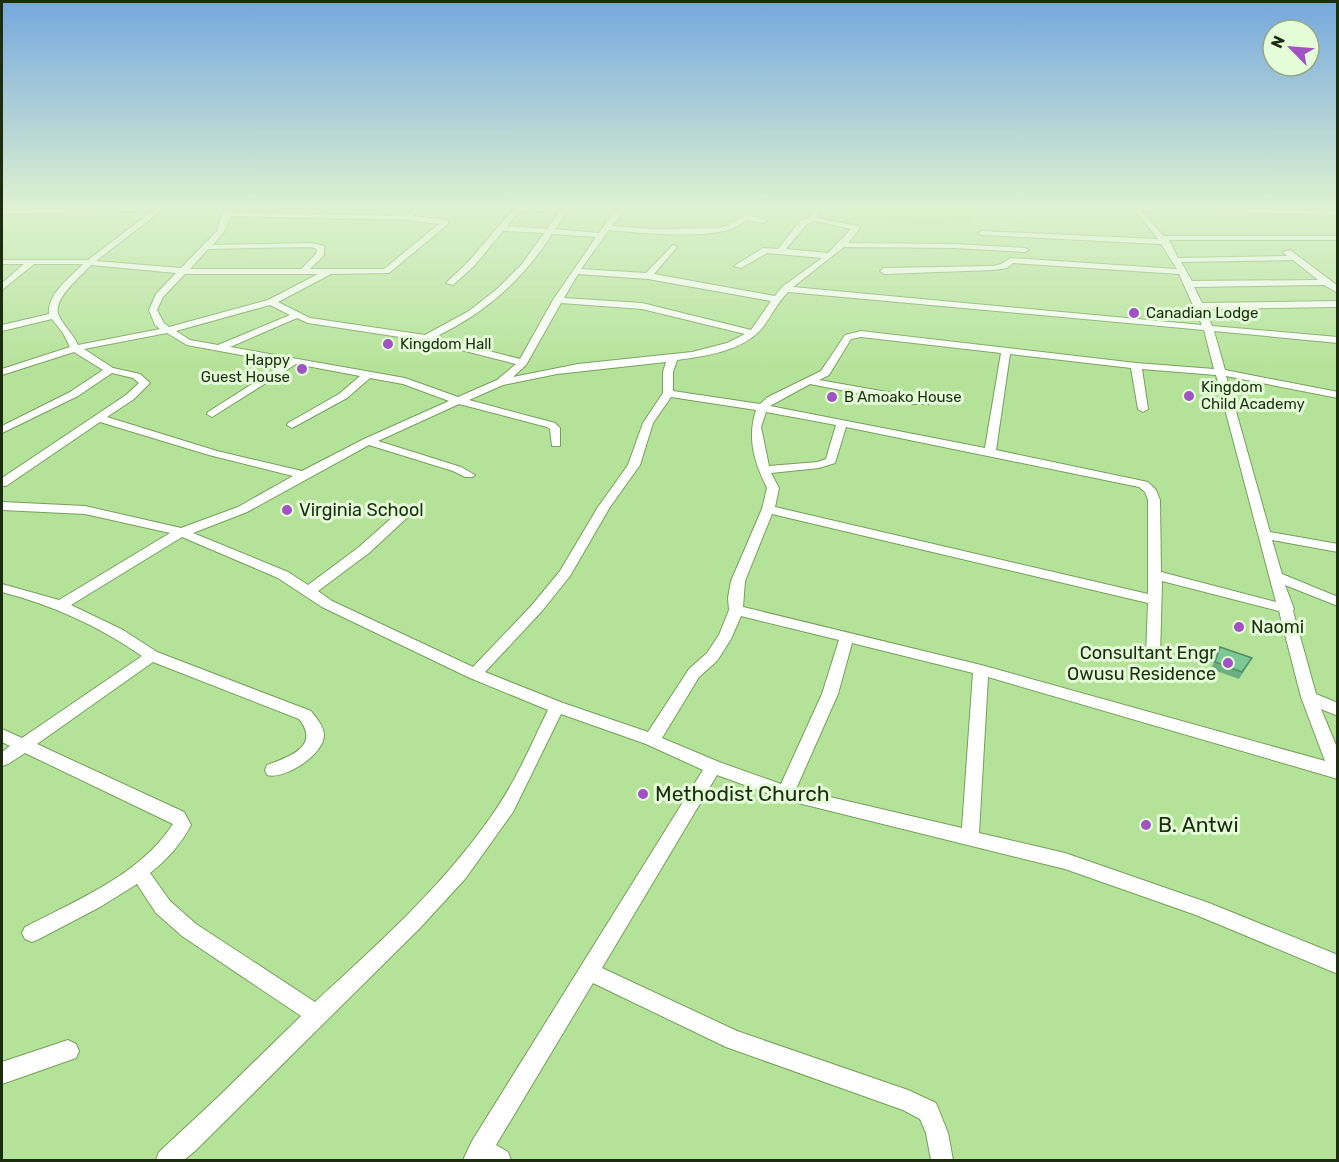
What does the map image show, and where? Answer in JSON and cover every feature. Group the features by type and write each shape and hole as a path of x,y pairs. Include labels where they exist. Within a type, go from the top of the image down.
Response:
{"street":[{"path":"2,262 26,261"},
{"path":"2,287 33,261"},
{"path":"46,261 90,262 98,265 183,271 386,272 399,261"},
{"path":"193,261 159,296 153,310 160,325 187,342 405,381 460,401 551,425 555,428 556,444"},
{"path":"305,270 314,261"},
{"path":"450,283 473,261"},
{"path":"426,338 470,315 494,297 528,261"},
{"path":"60,606 181,532 204,527 236,513 368,441 501,382 514,373 522,362 582,261"},
{"path":"648,276 661,261"},
{"path":"738,266 745,261"},
{"path":"501,382 579,367 673,356 732,345 753,333 786,289 823,261"},
{"path":"884,271 993,268 1004,266 1010,261"},
{"path":"1029,261 1184,272"},
{"path":"1178,261 1191,284 1208,328 1287,609 1309,697 1337,772"},
{"path":"1298,261 1338,291"},
{"path":"2,483 130,397 145,383 136,376 110,370 75,348 67,332 54,316 53,306 59,293 90,262"},
{"path":"575,271 648,276 777,299"},
{"path":"2,372 75,348 166,329 271,302 329,272"},
{"path":"1191,284 1325,282"},
{"path":"786,289 1338,340"},
{"path":"557,300 642,306 753,333"},
{"path":"271,302 296,316 426,338 522,362"},
{"path":"1200,306 1338,304"},
{"path":"2,328 54,316"},
{"path":"221,347 296,316"},
{"path":"652,740 694,673 712,657 726,636 736,610 735,598 738,581 768,509 773,488 764,470 757,439 756,427 762,408 771,399 825,373 848,337 853,335 1136,366 1219,372 1338,395"},
{"path":"990,453 1006,350"},
{"path":"475,674 537,608 565,573 604,507 634,465 648,423 668,393 668,372 673,356"},
{"path":"212,414 296,360"},
{"path":"1136,366 1143,409"},
{"path":"2,430 74,394 110,370"},
{"path":"292,425 343,396 368,375"},
{"path":"808,381 928,402"},
{"path":"668,393 762,408 1146,485 1152,491 1154,500 1156,575 1153,657"},
{"path":"99,418 204,450 302,475"},
{"path":"764,470 819,465 831,461 842,424"},
{"path":"368,441 458,469 469,475"},
{"path":"2,506 86,510 181,532 283,575 308,592 376,628 475,674 557,707 652,740 713,767 786,793 1065,861 1141,886 1338,965"},
{"path":"768,509 1155,600"},
{"path":"308,592 364,550 408,510"},
{"path":"1265,535 1338,548"},
{"path":"1156,575 1287,609"},
{"path":"1277,577 1338,602"},
{"path":"2,588 60,606 152,656 305,715 316,725 318,735 315,743 296,760 273,770"},
{"path":"736,610 981,670 1337,772"},
{"path":"786,793 830,694 847,637"},
{"path":"2,760 152,656"},
{"path":"970,836 981,670"},
{"path":"1309,697 1338,710"},
{"path":"166,1161 211,1122 357,978 464,867 500,819 557,707"},
{"path":"2,735 178,817 182,825 177,834 140,873 32,933"},
{"path":"500,1161 477,1155 588,971 637,897 713,767"},
{"path":"140,873 163,906 189,930 317,1015"},
{"path":"588,971 733,1040 908,1101 928,1111 938,1133 942,1161"},
{"path":"2,1073 68,1051"}],"building":[{"path":"1220,647 1252,658 1242,672 1215,662"}],"place":[{"name":"Canadian Lodge","path":"1134,313"},
{"name":"Kingdom Hall","path":"388,344"},
{"name":"Happy Guest House","path":"302,369"},
{"name":"Kingdom Child Academy","path":"1189,396"},
{"name":"B Amoako House","path":"832,397"},
{"name":"Virginia School","path":"287,510"},
{"name":"Naomi","path":"1239,627"},
{"name":"Consultant Engr Owusu Residence","path":"1228,663"},
{"name":"Methodist Church","path":"643,794"},
{"name":"B. Antwi","path":"1146,825"}]}
